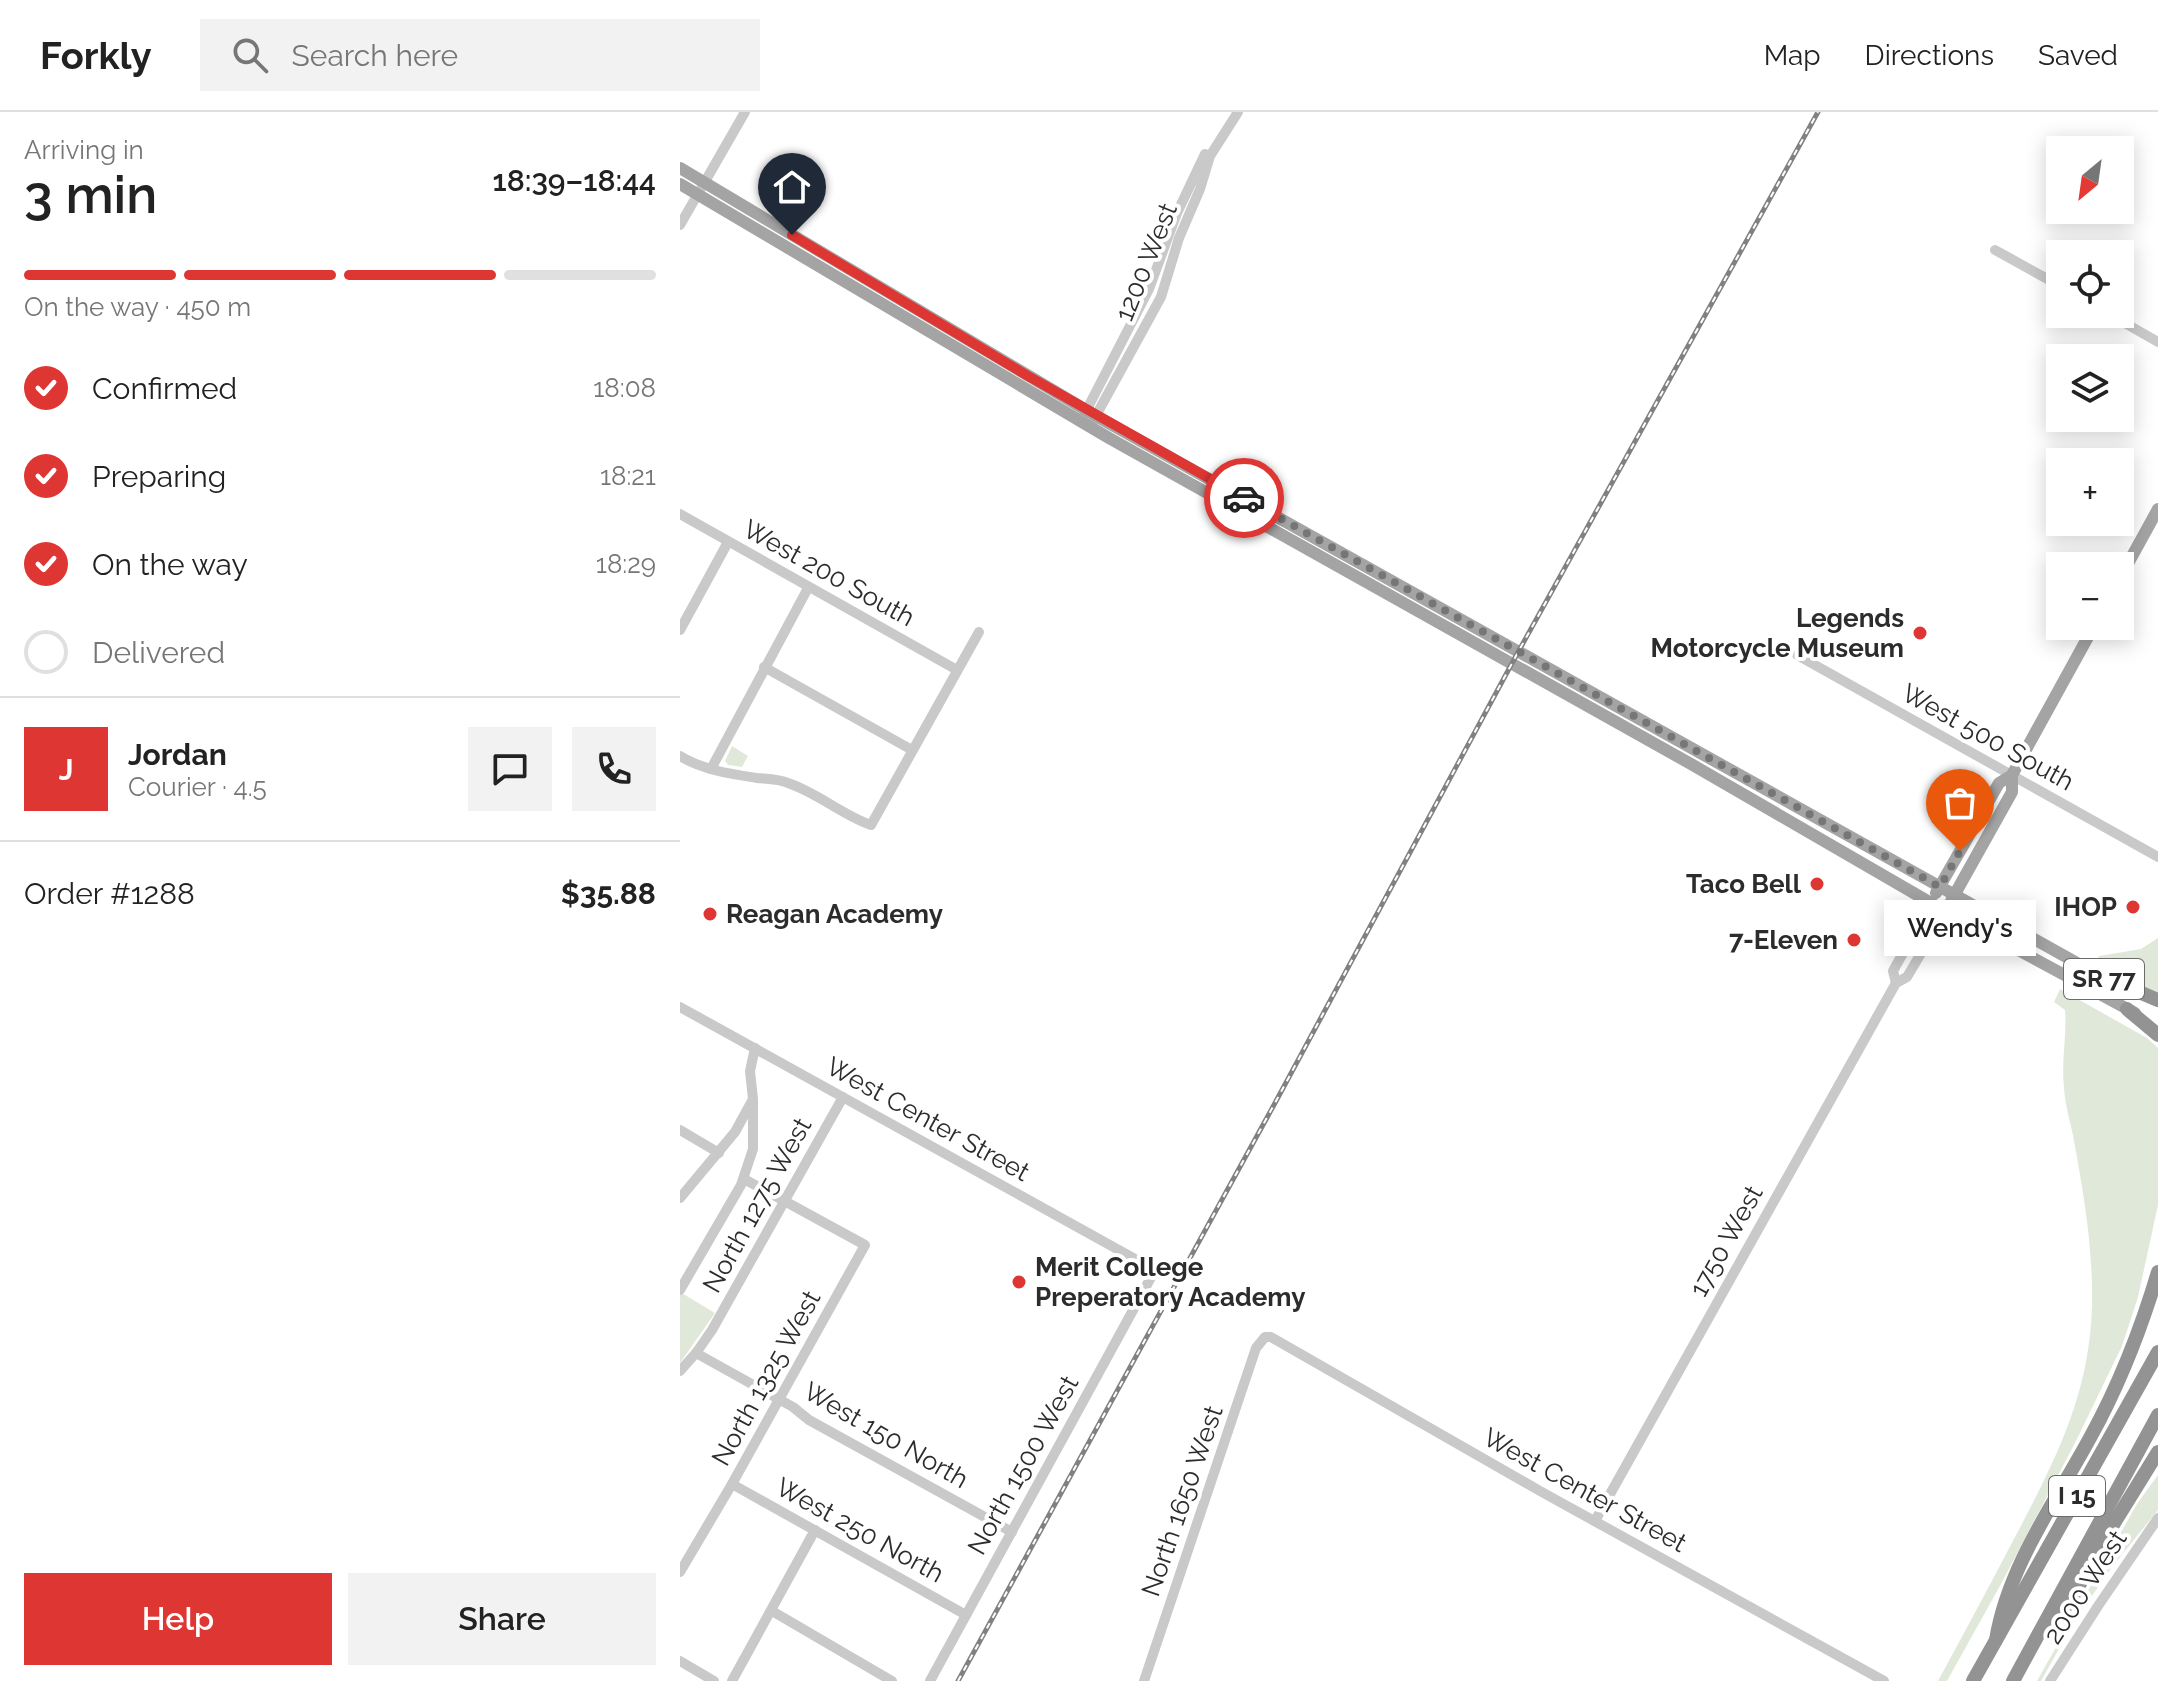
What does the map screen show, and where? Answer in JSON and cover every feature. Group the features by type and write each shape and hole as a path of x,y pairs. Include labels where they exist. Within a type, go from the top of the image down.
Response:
{"highway":[{"path":"2113,983 2158,1000"},
{"path":"2127,1009 2157,1028"},
{"path":"1996,1640 2002,1612 2019,1570 2112,1395 2158,1272"},
{"name":"I 15","path":"1973,1681 2158,1352"},
{"name":"I 15","path":"2013,1681 2158,1415"},
{"path":"2041,1631 2070,1602 2103,1541 2158,1452"}],"main road":[{"name":"SR 77","path":"680,168 1088,418"},
{"name":"SR 77","path":"680,184 1088,418 1589,699 2158,1007"},
{"path":"2134,553 2158,509"},
{"path":"2012,775 2086,640"},
{"name":"SR 77","path":"1589,699 1833,847 2127,1009"},
{"name":"1750 West","path":"1931,903 1999,783 2012,775"},
{"name":"1750 West","path":"1946,911 2012,792 2012,775"}],"street":[{"path":"680,225 745,112"},
{"name":"1200 West","path":"1088,418 1149,289 1177,213 1203,159 1232,112"},
{"name":"1200 West","path":"1088,418 1161,297 1210,156 1238,112"},
{"path":"1995,250 2046,278"},
{"path":"2134,328 2158,342"},
{"name":"West 200 South","path":"680,514 957,670"},
{"path":"680,630 728,542"},
{"path":"711,769 808,588"},
{"path":"680,756 711,769 785,782 871,825 979,632"},
{"name":"West 500 South","path":"1797,655 2158,857"},
{"path":"764,667 912,750"},
{"name":"1750 West","path":"1896,983 1893,971 1931,903"},
{"name":"1750 West","path":"1595,1521 1896,983 1907,977 1946,911"},
{"name":"West Center Street","path":"680,1007 1155,1270"},
{"path":"680,1290 744,1179 753,1149 750,1071 755,1048"},
{"name":"North 1275 West","path":"680,1371 712,1330 843,1097"},
{"path":"680,1198 735,1132 753,1099"},
{"path":"680,1130 719,1153"},
{"path":"744,1179 785,1201"},
{"name":"North 1325 West","path":"680,1572 683,1558 732,1484 865,1245 785,1201"},
{"name":"North 1500 West","path":"930,1681 1155,1270"},
{"name":"West Center Street","path":"1265,1337 1276,1339 1884,1681"},
{"name":"North 1650 West","path":"1144,1681 1256,1348 1265,1337"},
{"name":"West 150 North","path":"696,1353 793,1407 809,1420 1012,1532"},
{"name":"West 250 North","path":"732,1484 966,1615"},
{"name":"2000 West","path":"2050,1681 2158,1518"},
{"path":"732,1681 815,1530"},
{"path":"772,1611 892,1681"},
{"path":"680,1661 714,1681"}],"green space":[{"path":"732,746 748,756 742,767 728,765 725,761"},
{"path":"2158,938 2158,995 2096,962 2099,956 2141,949"},
{"path":"2060,989 2147,1038 2158,1048 2158,1205 2138,1297 2122,1346 2001,1584 1947,1681 1938,1681 2057,1453 2078,1397 2085,1367 2092,1304 2091,1263 2081,1182 2065,1095 2065,1010 2054,1002"},
{"path":"680,1292 715,1313 680,1363"},
{"path":"2158,1475 2158,1510 2112,1567 2075,1620 2041,1681 2037,1681 2137,1504"}],"railway":[{"path":"958,1681 1517,654 1818,112"}],"way so far":[{"path":"1244,498 1940,887 1960,851"}],"place":[{"name":"Legends Motorcycle Museum","path":"1920,633"},
{"name":"Wendy's","path":"1960,851"},
{"name":"Taco Bell","path":"1817,884"},
{"name":"IHOP","path":"2133,907"},
{"name":"Reagan Academy","path":"710,914"},
{"name":"7-Eleven","path":"1854,940"},
{"name":"Merit College Preperatory Academy","path":"1019,1282"}],"route":[{"path":"792,235 1096,416 1244,498"}]}
